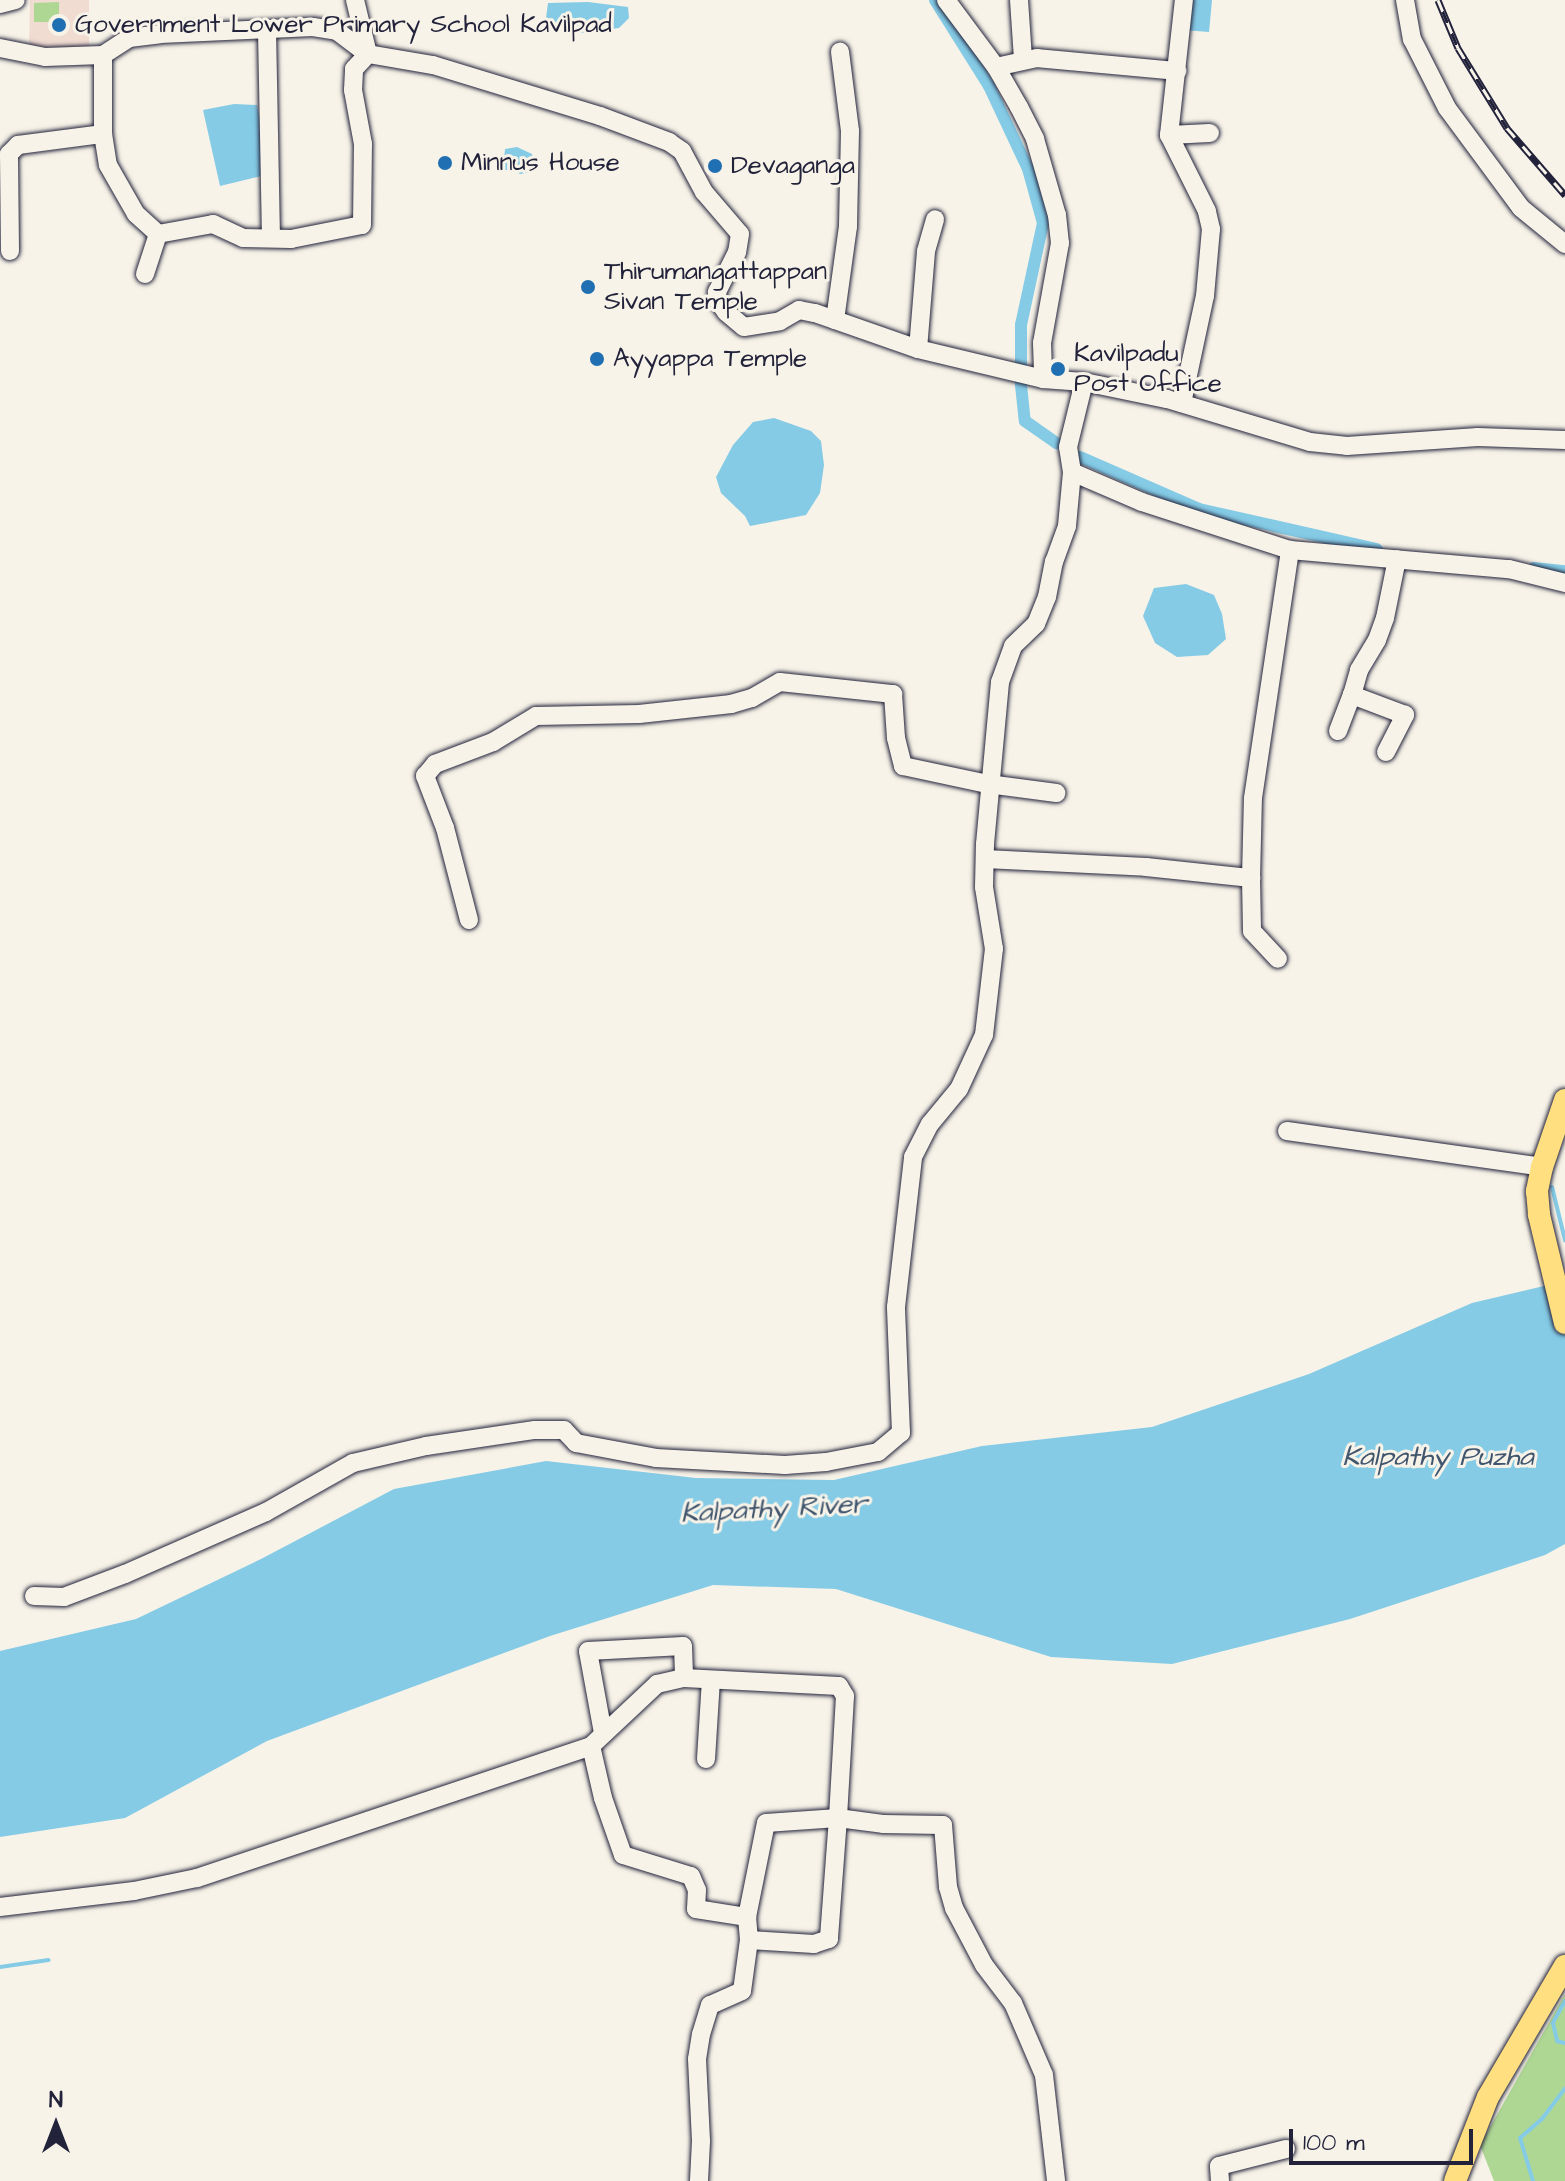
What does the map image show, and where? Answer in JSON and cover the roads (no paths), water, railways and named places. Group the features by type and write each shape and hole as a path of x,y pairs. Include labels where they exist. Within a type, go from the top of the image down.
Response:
{"main road":[{"path":"1565,1100 1542,1167 1539,1215 1565,1323"},
{"path":"1455,2181 1488,2097 1565,1966"}],"street":[{"path":"0,4 16,0"},
{"path":"355,0 368,54"},
{"path":"946,0 996,67 1035,139 1057,215 1060,243 1042,343 1043,379"},
{"path":"1019,0 1023,59"},
{"path":"1182,403 1205,296 1211,229 1207,211 1169,135 1184,0"},
{"path":"1405,0 1412,39 1447,108 1521,208 1565,244"},
{"path":"0,48 45,57 103,55 129,38 313,27 337,31 368,54 433,65 600,116 669,142 682,151 704,192 740,234 737,252 717,292 718,301 726,312 744,327 780,321 799,310 918,349 1043,379 1084,382 1182,403 1261,430 1310,442 1347,446 1478,437 1565,440"},
{"path":"267,30 271,236"},
{"path":"835,320 848,226 850,131 840,52"},
{"path":"158,234 213,224 243,238 271,236 291,239 362,225 363,144 353,90 354,69 368,54"},
{"path":"103,55 103,134 108,165 136,214 158,234"},
{"path":"996,67 1023,59 1177,71"},
{"path":"1169,135 1210,133"},
{"path":"10,251 9,154 18,145 103,134"},
{"path":"918,349 926,251 935,219"},
{"path":"145,274 158,234"},
{"path":"34,1596 64,1597 125,1574 266,1512 353,1463 426,1446 535,1430 564,1430 576,1443 656,1458 785,1465 878,1452 901,1433 896,1307 913,1157 930,1124 959,1089 984,1035 994,949 984,887 988,784 1000,682 1013,646 1036,624 1067,526 1072,472 1068,447 1084,382"},
{"path":"1072,472 1142,502 1290,550 1509,569 1565,583"},
{"path":"1278,959 1252,931 1253,798 1290,550"},
{"path":"1338,731 1359,670 1377,640 1385,618 1397,559"},
{"path":"469,920 445,828 425,776 435,764 493,742 536,716 639,714 731,704 752,698 780,682 893,694 896,738 903,766 988,784 1056,793"},
{"path":"1352,695 1405,715 1386,752"},
{"path":"985,859 1146,867 1251,878"},
{"path":"1287,1131 1542,1167"},
{"path":"684,1678 683,1646 588,1651 603,1798 623,1855 691,1876 697,1890 696,1909 747,1917"},
{"path":"0,1907 134,1891 197,1878 597,1740 657,1684 684,1678 839,1686 845,1696 829,1939 814,1944 749,1940"},
{"path":"706,1759 711,1680"},
{"path":"699,2181 701,2141 697,2059 701,2034 710,2005 742,1991 749,1940 747,1917 766,1823 838,1818 943,1825 948,1887 954,1908 984,1965 1013,2003 1044,2075 1056,2181"},
{"path":"1220,2181 1219,2166 1286,2149"}],"water":[{"path":"1186,0 1212,0 1209,32 1183,30"},
{"path":"588,2 628,7 629,18 619,28 580,33 568,32 546,18 548,3"},
{"path":"234,104 257,105 270,174 220,186 203,110"},
{"path":"517,147 532,154 535,163 532,171 521,174 503,169 505,149"},
{"path":"774,418 811,431 821,441 824,465 820,493 806,515 750,526 745,516 721,493 716,477 733,445 753,422"},
{"path":"1186,584 1214,595 1222,614 1226,639 1208,655 1177,657 1155,643 1143,616 1154,588"},
{"name":"Kalpathy Puzha","path":"1565,1281 1565,1544 1545,1555 1350,1619 1172,1664 1051,1657 836,1589 713,1585 550,1636 267,1741 125,1818 0,1837 0,1651 136,1619 261,1559 394,1489 546,1461 696,1478 834,1480 982,1446 1152,1427 1309,1374 1472,1303"}],"waterway":[{"path":"935,0 989,86 1028,169 1043,223 1021,325 1021,385 1025,421 1057,443"},
{"path":"1080,457 1199,509 1377,549"},
{"path":"1534,568 1565,571"},
{"path":"1552,1187 1565,1240"},
{"path":"0,1967 49,1960"},
{"path":"1565,2001 1553,2023 1557,2041 1565,2043"},
{"path":"1533,2181 1520,2138 1542,2119 1565,2089"}],"railway":[{"path":"1438,0 1458,48 1507,128 1565,195"}],"place":[{"name":"Government Lower Primary School Kavilpad","path":"59,25"},
{"name":"Minnus House","path":"445,163"},
{"name":"Devaganga","path":"715,166"},
{"name":"Thirumangattappan Sivan Temple","path":"588,287"},
{"name":"Ayyappa Temple","path":"597,359"},
{"name":"Kavilpadu Post Office","path":"1058,369"}],"water label":[{"name":"Kalpathy River","path":"774,1509"}]}
